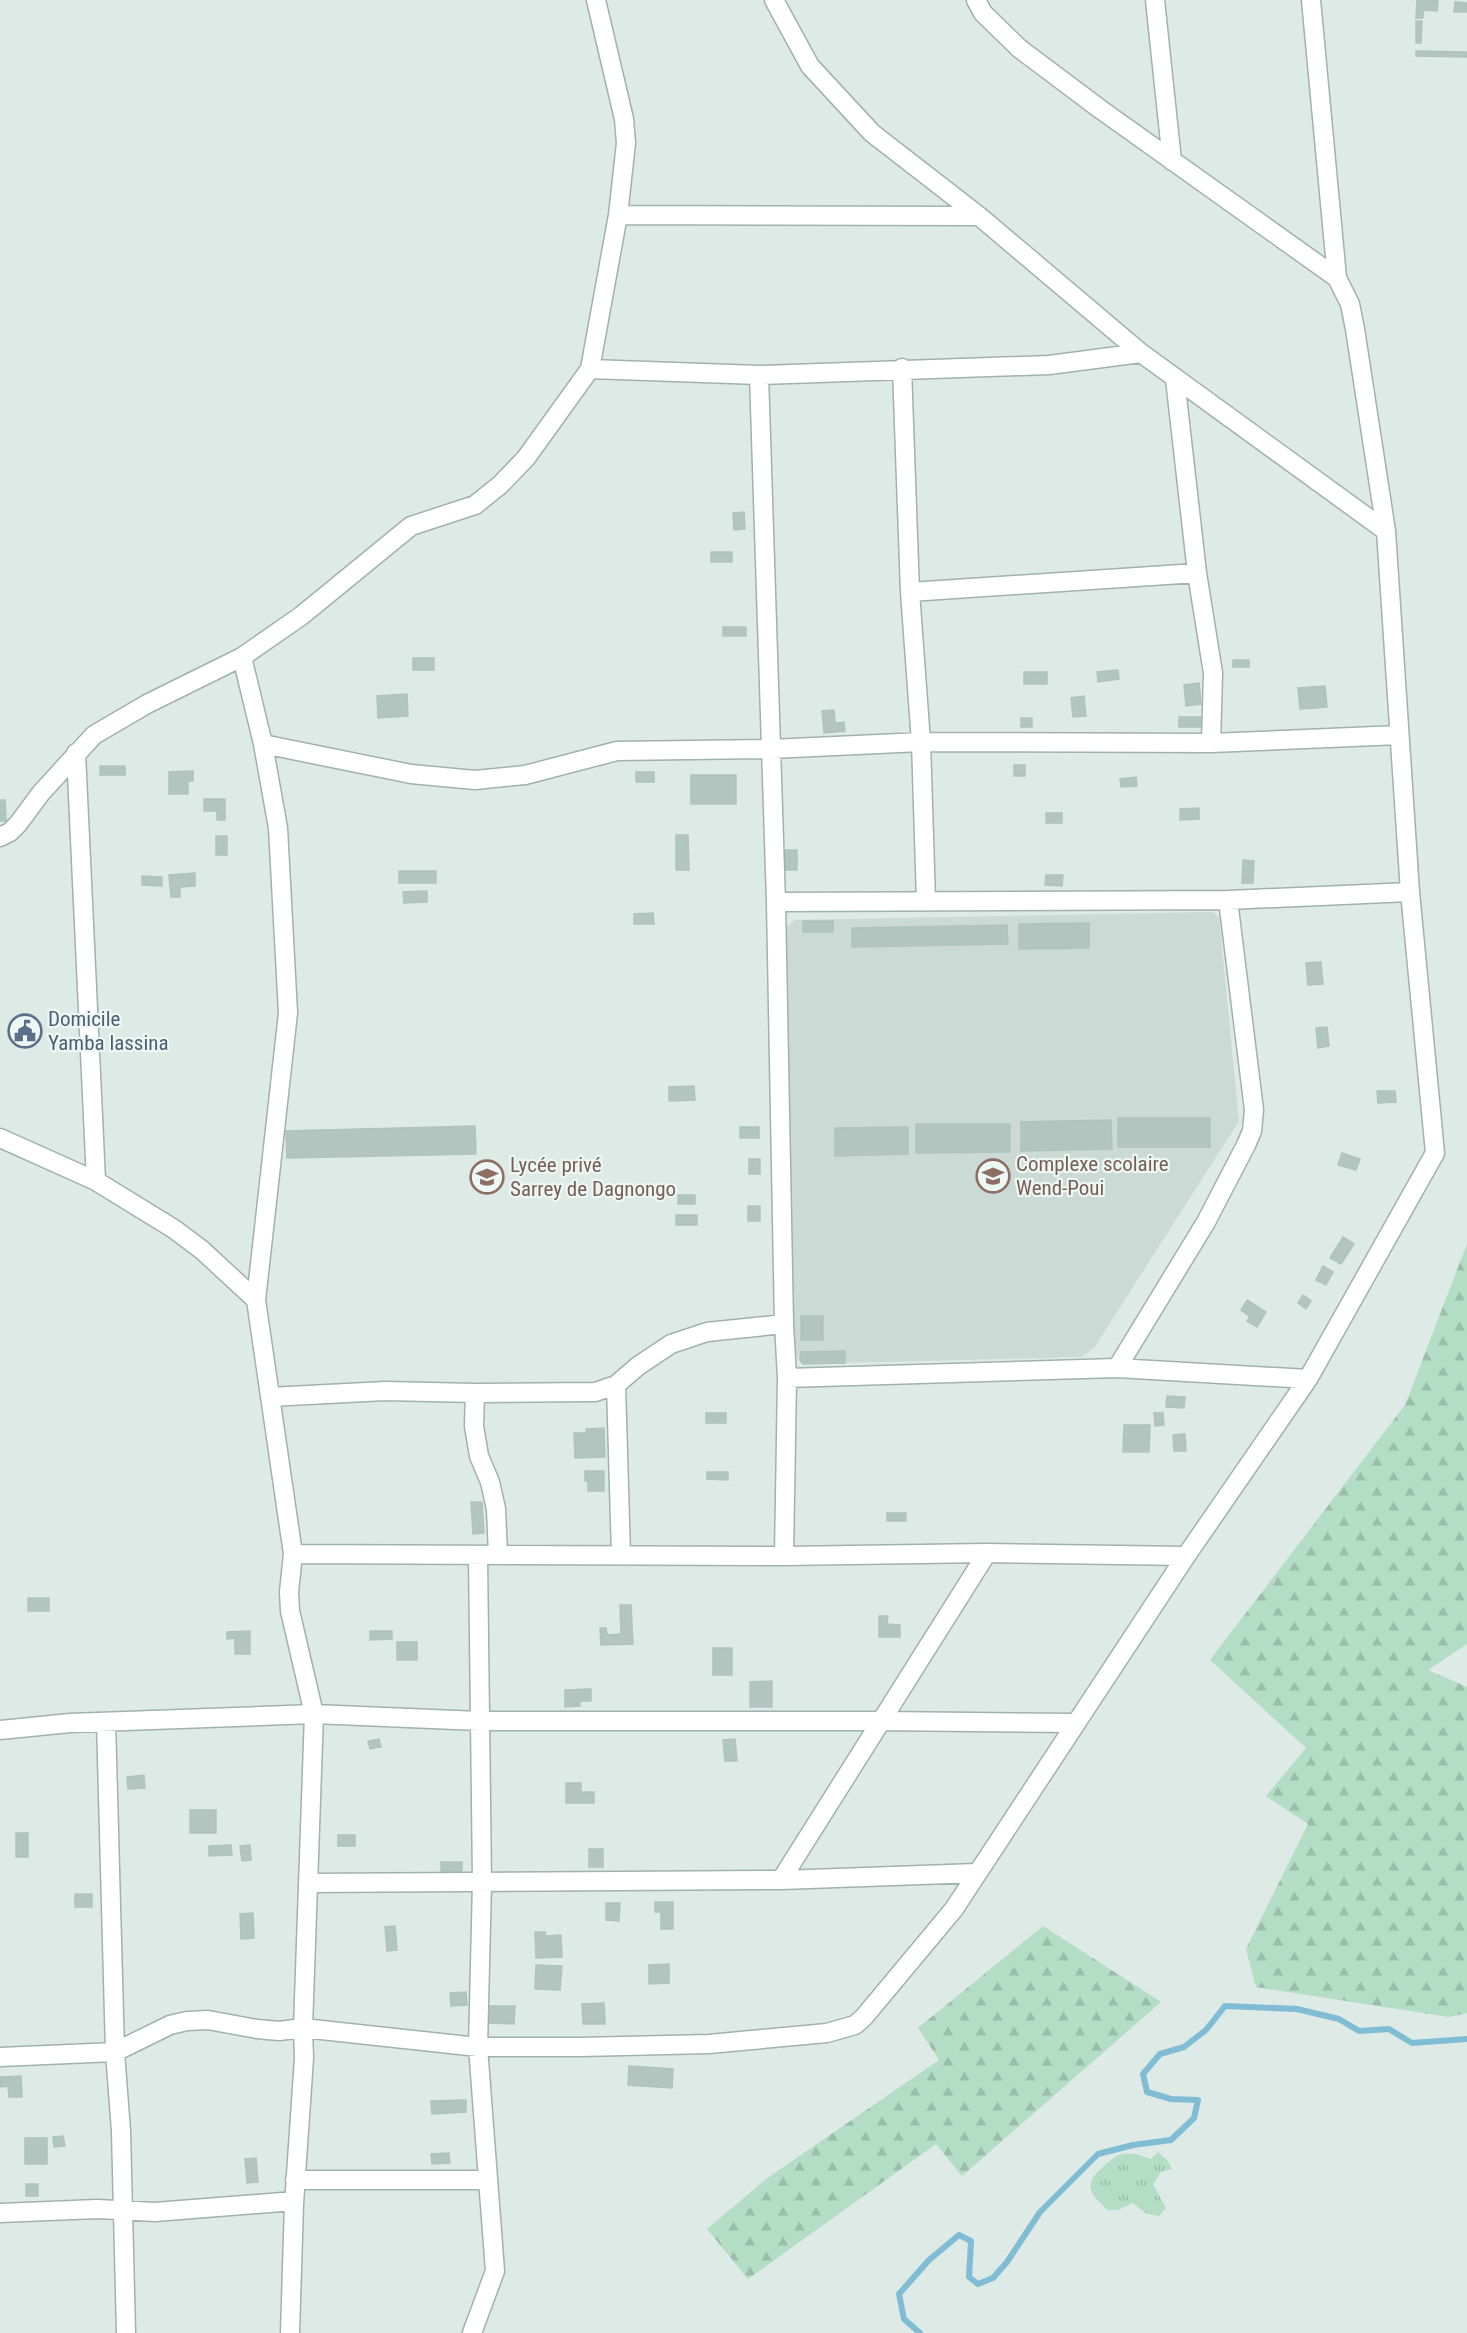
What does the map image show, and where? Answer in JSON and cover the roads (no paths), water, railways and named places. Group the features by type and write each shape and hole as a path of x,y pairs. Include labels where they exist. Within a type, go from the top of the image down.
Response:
{"street":[{"path":"0,837 10,832 18,824 41,793 94,735 147,704 242,657 301,616 411,526 475,505 500,485 526,458 590,369 618,215 626,142 624,119 596,0"},
{"path":"774,0 810,66 872,133 979,216 1141,353 1386,531"},
{"path":"976,0 983,14 1020,49 1337,278"},
{"path":"1155,0 1172,161"},
{"path":"0,2057 115,2052 170,2025 208,2020 257,2029 279,2031 303,2028 478,2047 709,2044 827,2033 855,2025 954,1909 1186,1556 1308,1379 1435,1153 1410,892 1386,531 1355,329 1350,304 1337,278 1311,0"},
{"path":"618,215 979,216"},
{"path":"590,369 759,375 902,368 1049,365 1141,353"},
{"path":"902,368 910,592 921,742 926,901"},
{"path":"759,375 776,902 787,1378 784,1556"},
{"path":"1175,379 1197,573 1213,673 1211,743"},
{"path":"910,592 1197,573"},
{"path":"242,657 263,744 278,828 288,1013 256,1300 293,1554 289,1592 290,1611 314,1714 303,2028 304,2058 295,2180 290,2333"},
{"path":"263,744 411,774 475,780 525,776 617,751 771,749 921,742 1211,743 1399,735"},
{"path":"76,753 96,1181"},
{"path":"776,902 1228,900 1410,892"},
{"path":"1117,1368 1206,1222 1252,1131 1254,1110 1228,900"},
{"path":"0,1137 96,1181 174,1229 202,1250 256,1300"},
{"path":"270,1397 385,1391 595,1392 616,1385 638,1366 671,1344 707,1332 784,1324"},
{"path":"787,1378 1117,1368 1308,1379"},
{"path":"616,1385 621,1556"},
{"path":"474,1393 474,1426 479,1456 490,1482 496,1509 498,1555"},
{"path":"293,1554 784,1556 987,1553 1186,1556"},
{"path":"781,1880 987,1553"},
{"path":"472,2333 495,2271 478,2047 482,1883 478,1555"},
{"path":"0,1731 106,1722 314,1714 479,1721 881,1721 1075,1724"},
{"path":"106,1722 115,2052 121,2131 126,2333"},
{"path":"308,1882 781,1880 978,1873"},
{"path":"295,2180 487,2180"},
{"path":"0,2213 97,2209 155,2212 294,2201"}],"waterway":[{"path":"920,2333 904,2319 899,2294 929,2260 959,2235 971,2241 969,2277 978,2284 993,2278 1007,2262 1040,2212 1098,2154 1133,2145 1171,2140 1194,2118 1198,2100 1171,2099 1147,2092 1143,2074 1160,2054 1184,2047 1206,2030 1225,2006 1297,2009 1339,2019 1359,2031 1389,2029 1412,2043 1467,2039"}],"place":[{"name":"Domicile Yamba lassina","path":"25,1031"},
{"name":"Complexe scolaire Wend-Poui","path":"993,1176"},
{"name":"Lycée privé Sarrey de Dagnongo","path":"487,1177"}]}
